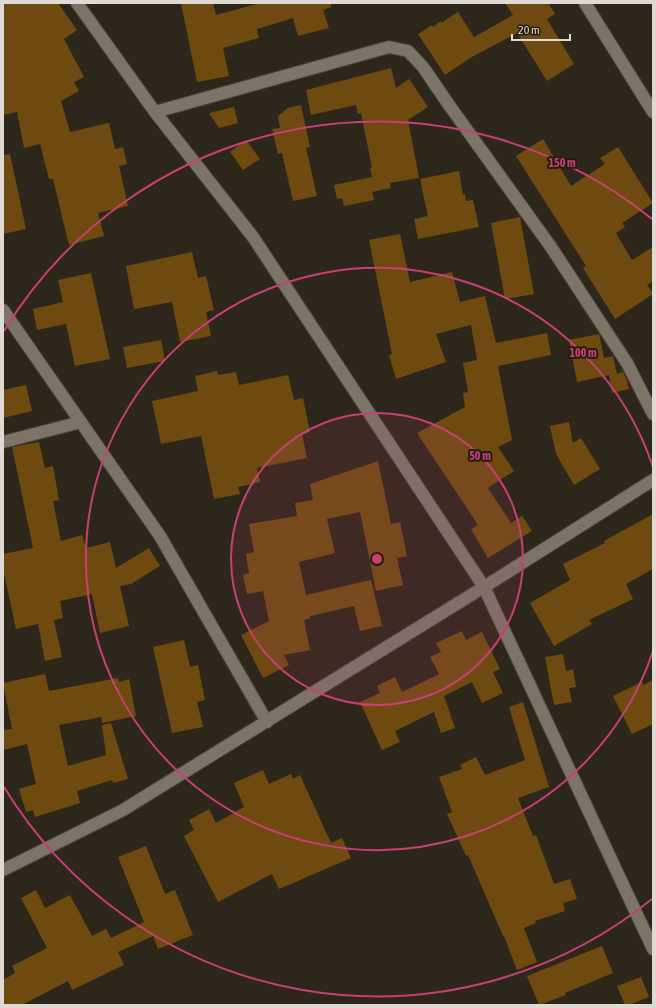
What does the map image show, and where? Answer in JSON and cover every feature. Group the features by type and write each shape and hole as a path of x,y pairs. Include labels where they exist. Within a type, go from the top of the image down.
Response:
{"street":[{"path":"76,3 155,112 253,236 484,587 653,949"},
{"path":"585,3 653,112"},
{"path":"155,112 389,47 408,51 423,67 448,105 552,247 627,363 653,414"},
{"path":"4,316 81,422 160,536 267,722"},
{"path":"3,442 81,422"},
{"path":"3,870 123,810 484,587 653,480"}],"building":[{"path":"3,3 58,3 77,30 64,39 84,77 74,82 79,91 61,101 70,132 109,123 115,149 123,147 127,164 119,166 128,206 98,213 104,236 69,245 53,179 49,179 40,144 24,148 17,112 3,115"},
{"path":"181,3 213,3 216,15 261,3 331,3 331,7 323,10 329,28 298,36 293,18 257,29 259,38 223,48 229,76 197,82"},
{"path":"505,3 548,3 555,14 547,19 574,64 547,81 517,33 470,58 445,75 418,34 432,25 433,27 441,21 441,23 458,12 474,37 513,15"},
{"path":"391,68 396,88 409,79 428,107 408,120 419,178 390,183 391,188 372,192 374,200 344,206 342,198 337,199 334,185 372,177 370,168 372,168 361,113 358,114 356,105 311,115 306,90"},
{"path":"301,105 310,147 306,148 317,196 293,201 282,153 278,154 272,129 280,128 278,116 288,108"},
{"path":"234,107 238,123 219,128 209,113"},
{"path":"543,139 571,186 605,164 600,158 618,147 653,203 622,223 625,227 616,233 632,260 653,247 653,281 647,285 653,294 615,319 583,268 586,266 516,156"},
{"path":"246,140 260,159 243,170 230,152"},
{"path":"10,154 26,229 3,234 3,155"},
{"path":"459,171 463,195 465,194 466,201 473,200 479,227 418,239 414,219 428,216 420,179"},
{"path":"520,217 534,294 505,299 491,223"},
{"path":"400,234 410,282 452,272 460,302 485,296 496,343 547,333 551,355 498,366 512,440 498,447 514,471 488,488 511,523 522,516 532,531 488,558 471,529 478,525 417,433 465,407 463,393 468,392 463,363 477,360 471,325 436,334 446,362 396,379 389,355 392,354 369,240"},
{"path":"192,252 198,278 206,276 214,310 206,312 211,336 180,342 172,302 134,309 126,266"},
{"path":"91,273 110,359 75,366 66,324 37,330 33,309 63,302 58,280"},
{"path":"599,334 604,358 613,356 617,374 623,372 629,389 612,393 609,375 577,382 569,340"},
{"path":"161,340 165,361 127,368 123,347"},
{"path":"217,371 218,375 236,372 239,385 288,375 294,400 303,398 310,432 302,434 307,458 257,468 260,482 238,487 240,494 214,499 201,436 161,444 152,401 198,391 195,376"},
{"path":"26,385 32,411 3,418 3,390"},
{"path":"569,422 573,443 581,438 600,469 574,485 556,454 550,426"},
{"path":"39,442 45,468 53,466 59,500 53,501 61,541 82,535 86,548 110,542 116,568 149,548 160,566 131,584 120,586 129,626 100,633 92,594 60,601 63,618 54,620 62,657 45,661 38,624 16,629 3,569 3,554 33,548 12,447"},
{"path":"378,461 391,524 400,522 407,556 397,558 403,585 376,591 360,512 327,519 335,553 299,562 306,595 371,580 382,626 360,631 354,606 310,616 310,618 304,620 310,650 284,655 289,665 263,678 241,635 269,621 263,591 247,594 243,575 249,573 246,554 254,552 249,524 297,516 295,503 313,500 310,484"},
{"path":"653,514 653,569 626,584 633,599 589,620 592,624 554,646 530,603 570,580 563,564 605,543 604,541"},
{"path":"462,631 466,640 482,632 500,669 493,672 503,693 482,703 472,682 444,696 455,728 441,733 434,712 395,731 400,742 382,750 360,702 380,693 377,686 395,677 402,692 439,674 430,657 441,652 436,643"},
{"path":"184,640 190,667 198,665 205,700 197,702 203,727 172,733 153,647"},
{"path":"563,654 566,671 573,669 576,687 569,688 572,702 554,705 545,657"},
{"path":"45,674 49,691 118,678 119,682 129,679 136,716 102,723 101,717 59,725 68,766 106,755 102,725 111,723 128,779 113,783 112,780 77,791 80,803 35,817 33,810 26,812 19,789 36,784 27,744 3,750 3,730 12,729 3,683"},
{"path":"653,680 653,724 632,734 613,696 642,682 643,685"},
{"path":"523,702 549,787 518,798 533,836 536,835 554,884 570,879 577,899 563,903 565,911 535,921 536,923 524,928 537,962 517,970 504,936 468,855 466,856 447,814 452,812 439,777 462,769 460,765 476,757 485,775 525,760 509,707"},
{"path":"263,770 269,784 291,774 293,779 300,775 331,843 342,838 351,858 279,889 272,874 218,902 184,836 194,830 189,820 209,809 216,823 244,807 234,783"},
{"path":"146,846 165,894 175,890 193,935 158,949 153,936 118,952 124,965 72,990 68,981 22,1005 3,1005 3,980 15,973 12,966 47,948 21,898 36,890 45,908 70,895 92,936 106,929 111,938 144,922 118,857"},
{"path":"602,946 613,973 565,993 566,995 539,1005 527,976"},
{"path":"641,977 649,997 629,1005 625,1005 617,986"}]}
